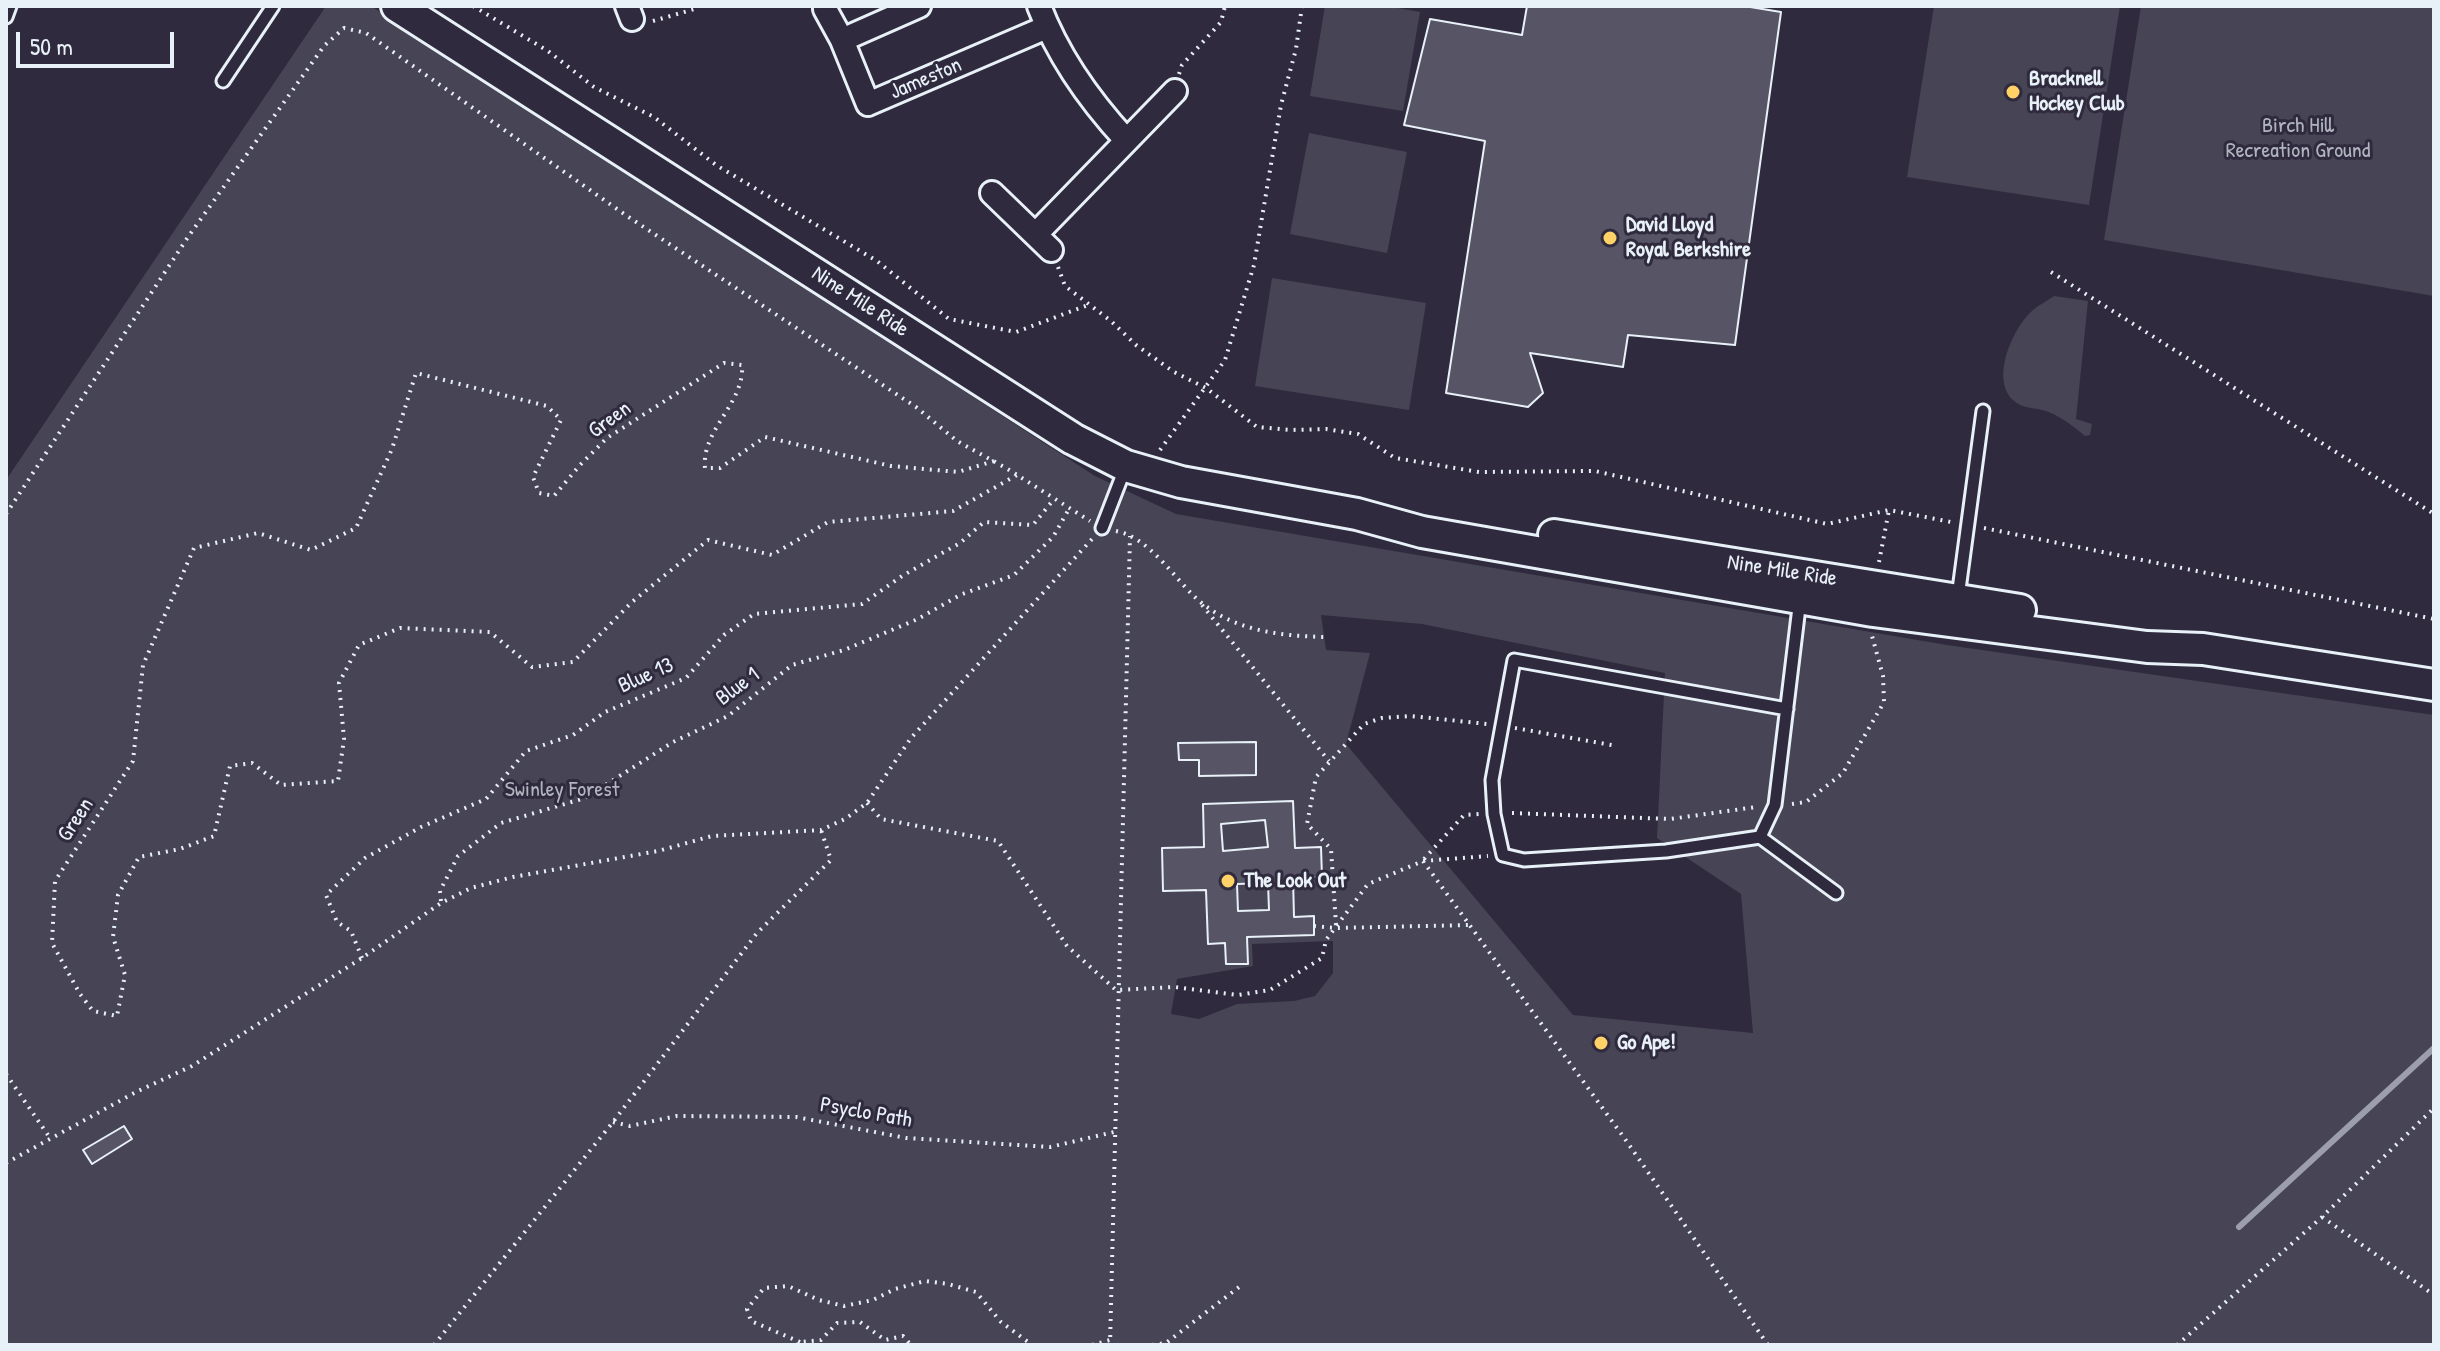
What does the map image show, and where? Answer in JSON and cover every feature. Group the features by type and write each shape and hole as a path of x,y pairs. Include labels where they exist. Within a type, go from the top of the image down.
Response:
{"main road":[{"name":"Nine Mile Ride","path":"397,6 1073,439 1136,469 1181,482 1357,514 1426,514 1801,587 1956,611 2148,629 2203,649 2434,685"}],"street":[{"path":"842,40 919,6"},
{"name":"Jameston","path":"825,9 842,40 868,104 1043,16 1068,64 1102,114 1126,140"},
{"path":"992,193 1044,242 1126,140 1175,91"}],"lane":[{"path":"6,17 10,6"},
{"path":"223,81 273,6"},
{"path":"1956,611 1983,411"},
{"path":"1102,528 1136,469"},
{"path":"1760,837 1775,805 1801,587"},
{"path":"1787,709 1514,660 1492,780 1494,814 1503,855 1524,860 1666,851 1760,837 1836,893"}],"path":[{"path":"473,6 548,51 594,87 654,117 716,165 877,261 949,319 1016,332 1088,305"},
{"path":"630,12 644,23 698,6"},
{"path":"1175,91 1182,65 1221,22 1225,6"},
{"path":"1136,469 1206,388 1225,360 1254,265 1281,105 1296,49 1302,6"},
{"path":"6,514 188,237 324,46 344,28 366,33 627,216 916,407 957,441 1102,528 1130,534 1169,568 1198,600 1329,761"},
{"path":"1044,242 1065,286 1111,321 1136,345 1174,372 1206,388 1257,427 1326,429 1358,434 1395,458 1479,472 1595,471 1827,524 1889,510 1948,522"},
{"path":"2051,272 2434,514"},
{"name":"Green","path":"994,461 958,472 891,466 765,437 720,468 705,468 703,454 743,380 742,365 724,363 607,438 554,496 539,493 533,477 561,420 547,406 416,373 392,449 356,528 311,550 258,533 194,548 143,665 133,761 55,881 52,943 93,1011 117,1016 125,975 113,937 118,895 139,857 180,849 214,836 230,766 252,763 281,785 338,781 344,739 339,683 359,645 400,628 490,632 532,667 573,662 632,602 708,540 772,555 828,522 953,511 1017,475"},
{"name":"Blue 13","path":"362,958 351,931 337,922 326,895 365,858 421,827 486,799 526,751 573,735 605,712 686,678 724,635 754,614 862,604 902,576 960,543 984,522 1033,525 1054,499"},
{"name":"Blue 1","path":"441,903 440,891 458,856 501,823 585,798 673,742 728,716 792,665 844,650 918,619 960,595 1014,575 1053,537 1069,509"},
{"path":"1879,562 1889,510"},
{"path":"6,1163 192,1066 362,958 441,903 471,888 513,877 658,851 712,836 821,830 845,819 867,803 911,738 1102,528"},
{"path":"1988,529 2434,619"},
{"path":"1092,1345 1110,1342 1116,990 1130,534"},
{"path":"1198,600 1240,627 1292,636 1326,637"},
{"path":"1792,804 1806,802 1843,773 1884,702 1883,676 1870,626"},
{"path":"1336,928 1331,849 1307,824 1316,777 1364,724 1382,718 1438,717 1617,746"},
{"path":"867,803 881,819 998,841 1067,946 1116,990 1175,987 1238,995 1270,990 1322,958 1326,940 1368,884 1423,861 1503,855"},
{"path":"1512,813 1670,819 1763,806"},
{"path":"1423,861 1464,815 1483,814"},
{"path":"434,1345 613,1122 757,933 831,860 821,830"},
{"path":"1423,861 1625,1139 1768,1345"},
{"path":"1314,926 1470,925"},
{"path":"6,1074 50,1138"},
{"path":"2177,1345 2322,1217 2434,1108"},
{"name":"Psyclo Path","path":"613,1122 630,1126 677,1116 796,1117 906,1138 1050,1147 1114,1132"},
{"path":"2322,1217 2434,1295"},
{"path":"911,1345 903,1336 885,1340 860,1322 837,1323 821,1340 798,1343 751,1321 747,1309 764,1288 788,1286 819,1300 844,1306 873,1300 895,1289 925,1281 976,1292 1001,1322 1032,1345"},
{"path":"1152,1345 1166,1343 1243,1284"}],"green space":[{"name":"Swinley Forest","path":"326,6 371,6 1095,476 1176,514 1947,645 2434,715 2434,1345 6,1345 6,480","holes":["1321,615 1422,624 1665,673 1657,838 1741,894 1753,1033 1573,1015 1346,744 1370,653 1326,650","1333,941 1333,973 1315,996 1294,1001 1237,1004 1199,1019 1171,1014 1177,979 1253,966 1252,944"]},
{"path":"1325,6 1387,6 1420,12 1403,111 1310,96"},
{"name":"Bracknell Hockey Club","path":"1934,6 2120,6 2089,205 1907,177"},
{"name":"Birch Hill Recreation Ground","path":"2141,6 2434,6 2434,296 2104,240"},
{"path":"1309,133 1407,152 1387,253 1290,234"},
{"path":"1272,278 1426,303 1409,410 1255,386"},
{"path":"2054,296 2088,301 2076,419 2092,424 2090,435 2085,436 2054,414 2020,405 2006,391 2004,367 2018,328 2035,308"}],"building":[{"name":"David Lloyd Royal Berkshire","path":"1527,6 1744,6 1781,12 1735,345 1628,335 1623,367 1530,353 1543,393 1528,407 1446,393 1485,141 1404,125 1430,19 1522,35"},
{"path":"1256,742 1256,775 1199,776 1199,760 1179,760 1178,743"},
{"name":"The Look Out","path":"1293,801 1295,848 1321,847 1322,877 1293,878 1294,917 1314,916 1314,935 1247,937 1248,964 1226,964 1225,943 1208,944 1206,890 1163,891 1162,848 1204,847 1203,804","holes":["1265,820 1268,847 1223,851 1221,824","1268,883 1269,910 1238,911 1237,884"]},
{"path":"124,1126 132,1139 92,1164 83,1150"}],"waterway":[{"path":"2239,1227 2434,1048"}],"place":[{"name":"Bracknell Hockey Club","path":"2013,92"},
{"name":"David Lloyd Royal Berkshire","path":"1610,238"},
{"name":"The Look Out","path":"1228,881"},
{"name":"Go Ape!","path":"1601,1043"}]}
